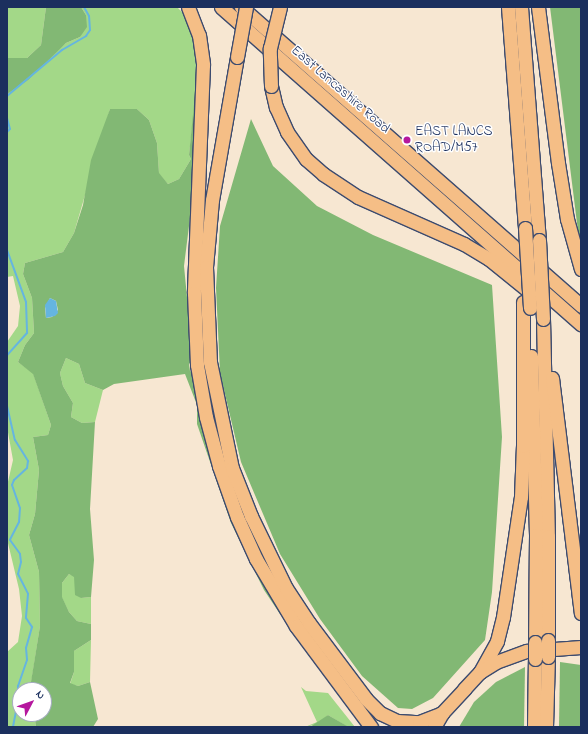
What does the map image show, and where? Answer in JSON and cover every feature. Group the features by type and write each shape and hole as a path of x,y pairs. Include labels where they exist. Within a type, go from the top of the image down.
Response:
{"highway":[{"path":"188,7 199,35 203,65 194,293 197,365 206,417 234,510 256,559 296,626 371,727"},
{"name":"East Lancashire Road","path":"221,7 581,324"},
{"name":"East Lancashire Road","path":"241,7 581,306"},
{"path":"246,7 213,192 206,267 210,362 232,468 286,588 309,623 366,699 380,713 397,721 419,722 442,713"},
{"path":"280,7 270,48 271,86 276,107 287,132 299,150 323,174 362,199 471,248 489,259 581,333"},
{"path":"434,727 442,713 480,672 497,641 521,497 526,305 525,228 508,7"},
{"path":"521,7 545,322 581,613"},
{"path":"538,7 558,163 567,219 581,270"},
{"path":"526,305 542,641"},
{"path":"534,727 541,658 548,536 545,322"},
{"path":"480,672 496,662 527,651 581,647"},
{"path":"541,658 546,727"}],"green space":[{"path":"7,7 46,7 41,45 27,58 7,58"},
{"path":"46,7 81,7 86,15 87,27 80,37 66,43 28,80 7,94 7,58 27,58 41,45"},
{"path":"81,7 177,7 191,21 199,65 189,155 191,159 179,179 168,184 159,174 157,143 149,120 137,109 110,109 74,233 63,252 25,263 23,274 32,298 34,333 25,345 18,362 33,373 51,425 48,435 33,437 39,470 35,514 29,535 39,572 40,626 31,682 12,682 12,722 35,722 36,727 7,727 7,652 18,642 22,616 19,589 7,539 7,486 13,460 7,427 7,342 18,326 20,306 13,276 7,277 7,94 66,43 80,37 86,15"},
{"path":"550,7 581,7 581,247 580,247"},
{"path":"199,85 194,186 184,266 193,359 189,364 190,371 196,375 204,423 282,614 280,614 264,590 231,523 197,424 197,405 185,374 114,384 103,390 85,383 79,364 66,358 60,373 63,386 73,403 71,417 82,423 95,422 90,509 94,560 91,597 81,598 75,595 74,577 69,574 62,583 62,597 69,612 77,621 91,624 91,640 74,651 74,672 70,683 78,686 90,682 98,719 93,727 36,727 35,722 52,722 52,682 31,682 40,626 39,572 29,535 35,514 39,470 33,437 48,435 51,425 33,374 18,362 25,345 34,333 32,298 23,274 25,263 63,252 74,233 83,205 91,160 110,109 137,109 149,120 157,143 159,173 168,184 179,179 191,159 189,155 195,94","holes":["50,298 56,301 58,310 52,317 46,318 45,308"]},
{"path":"251,119 273,166 317,206 373,235 492,285 502,437 492,592 485,640 433,698 412,709 398,708 362,676 320,619 280,554 241,462 220,373 216,288 220,226"},
{"path":"66,358 79,364 85,383 103,390 95,422 82,423 71,417 73,403 63,386 60,373"},
{"path":"69,574 74,576 81,598 91,597 91,624 77,621 69,612 62,598 62,583"},
{"path":"91,640 90,682 78,686 70,684 74,672 74,651"},
{"path":"560,662 581,665 581,727 559,727"},
{"path":"525,667 524,727 459,727 474,702 496,682"},
{"path":"301,687 306,691 328,693 355,727 348,727 328,715 318,724 305,727 317,722"},
{"path":"328,715 347,726 348,727 310,727"}],"water":[{"path":"50,298 56,301 58,313 55,316 46,318 45,305"}],"waterway":[{"path":"7,96 62,50 86,36 90,30 89,16 84,7"},
{"path":"7,118 10,129 7,132"},
{"path":"7,221 7,233"},
{"path":"7,250 26,302 27,333 7,355"},
{"path":"7,406 15,440 28,461 27,468 14,480 12,485 20,508 19,522 10,540 20,554 21,562 18,574 28,594 26,618 32,627 26,648 27,660 18,686 18,701 13,727"}],"place":[{"name":"EAST LANCS ROAD/M57","path":"407,140"}]}
